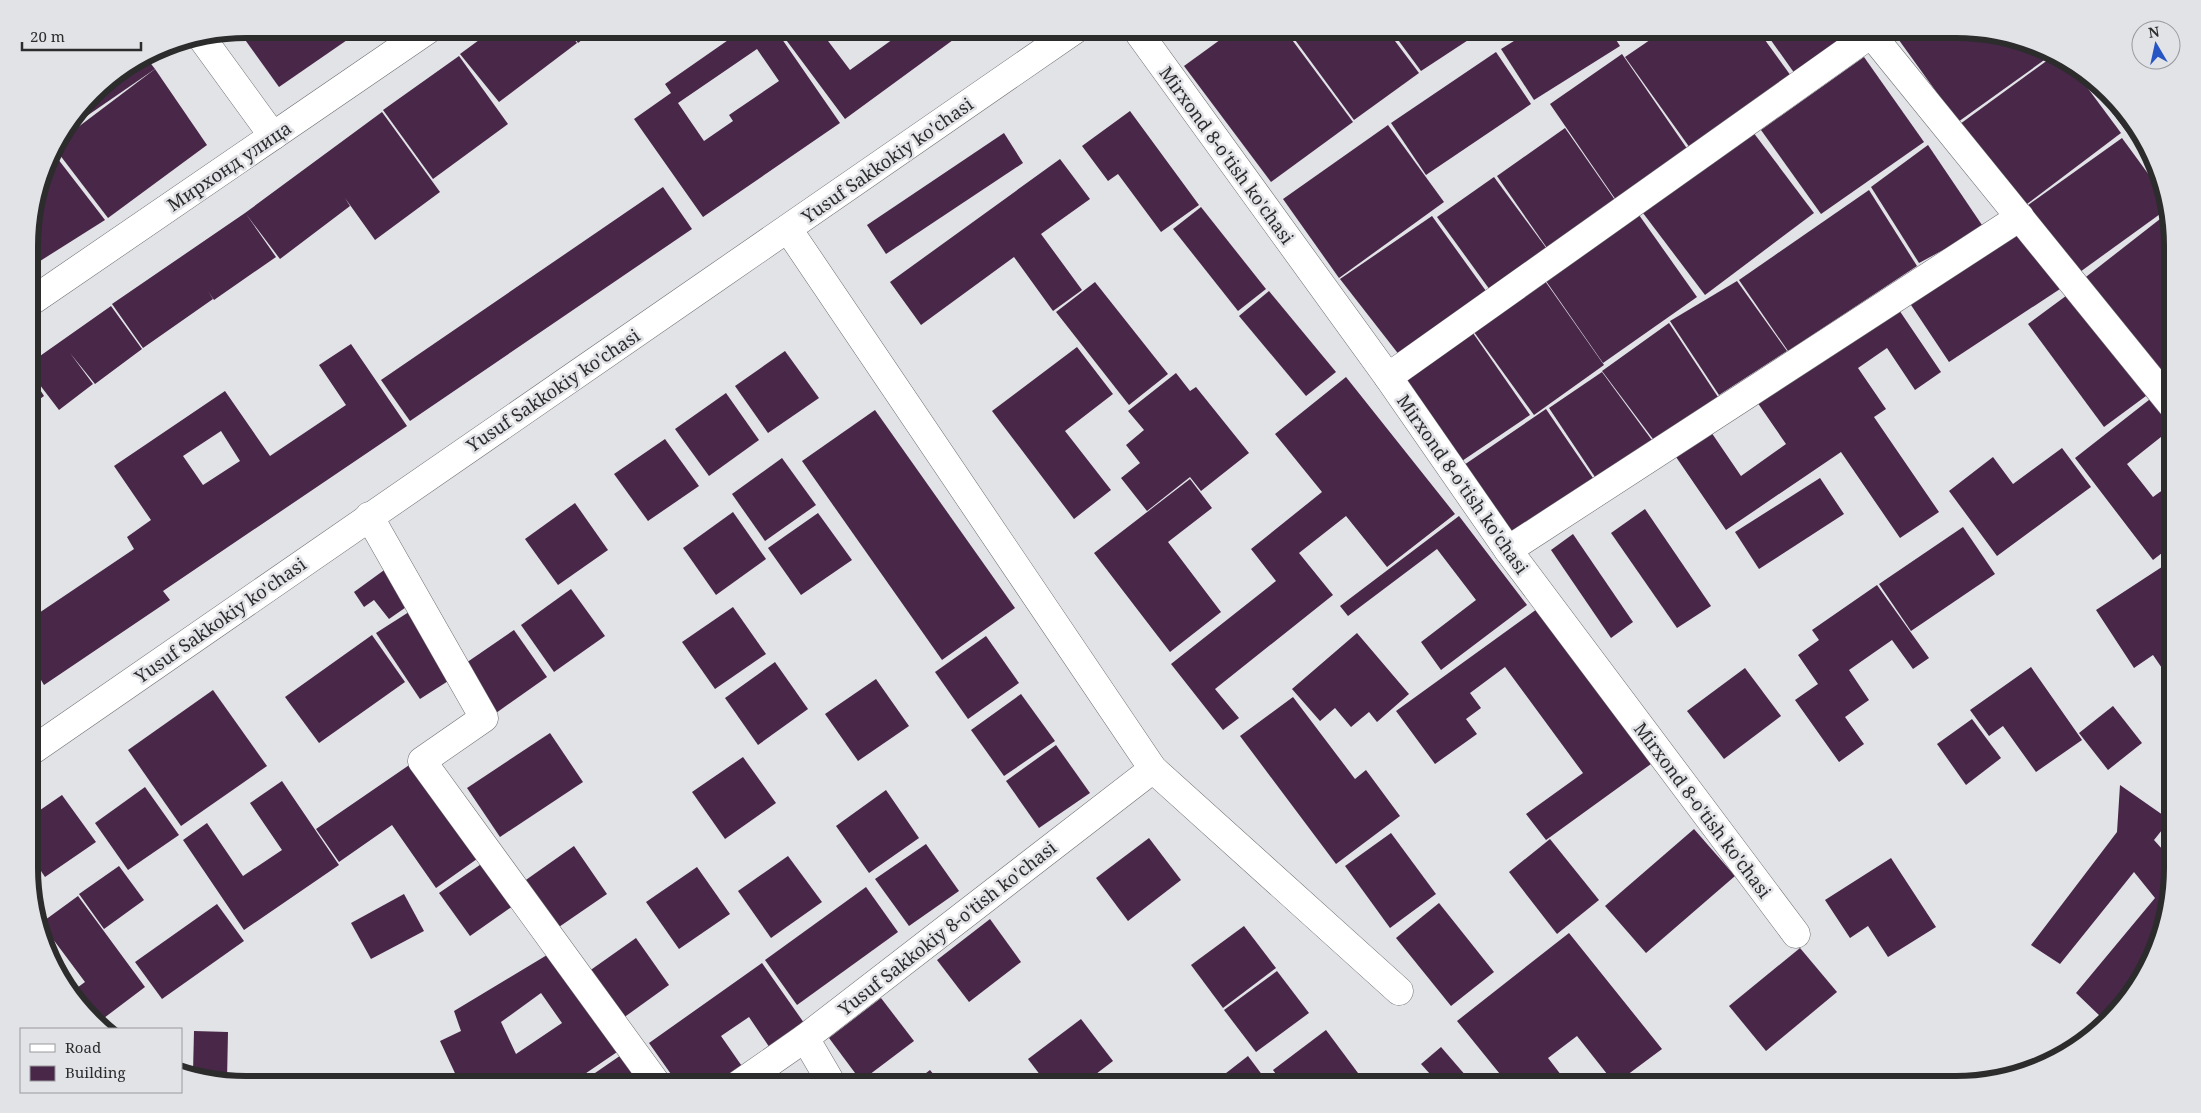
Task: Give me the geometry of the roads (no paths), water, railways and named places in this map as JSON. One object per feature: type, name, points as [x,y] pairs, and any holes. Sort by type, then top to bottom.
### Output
[{"type":"street","name":"Мирхонд улица","points":[[38,297],[416,38]]},
{"type":"street","name":"Yusuf Sakkokiy ko'chasi","points":[[38,746],[1063,38]]},
{"type":"street","name":"Mirxond 8-o'tish ko'chasi","points":[[1143,38],[1388,377],[1508,550],[1796,934]]},
{"type":"street","points":[[1388,377],[1865,38]]},
{"type":"street","points":[[1874,38],[2164,395]]},
{"type":"street","points":[[204,41],[273,136]]},
{"type":"street","points":[[1508,550],[2020,217]]},
{"type":"street","points":[[788,229],[1153,769],[1399,991]]},
{"type":"street","points":[[369,516],[484,718],[422,761],[651,1076]]},
{"type":"street","name":"Yusuf Sakkokiy 8-o'tish ko'chasi","points":[[750,1076],[805,1038],[1153,769]]},
{"type":"street","points":[[805,1038],[827,1076]]}]
